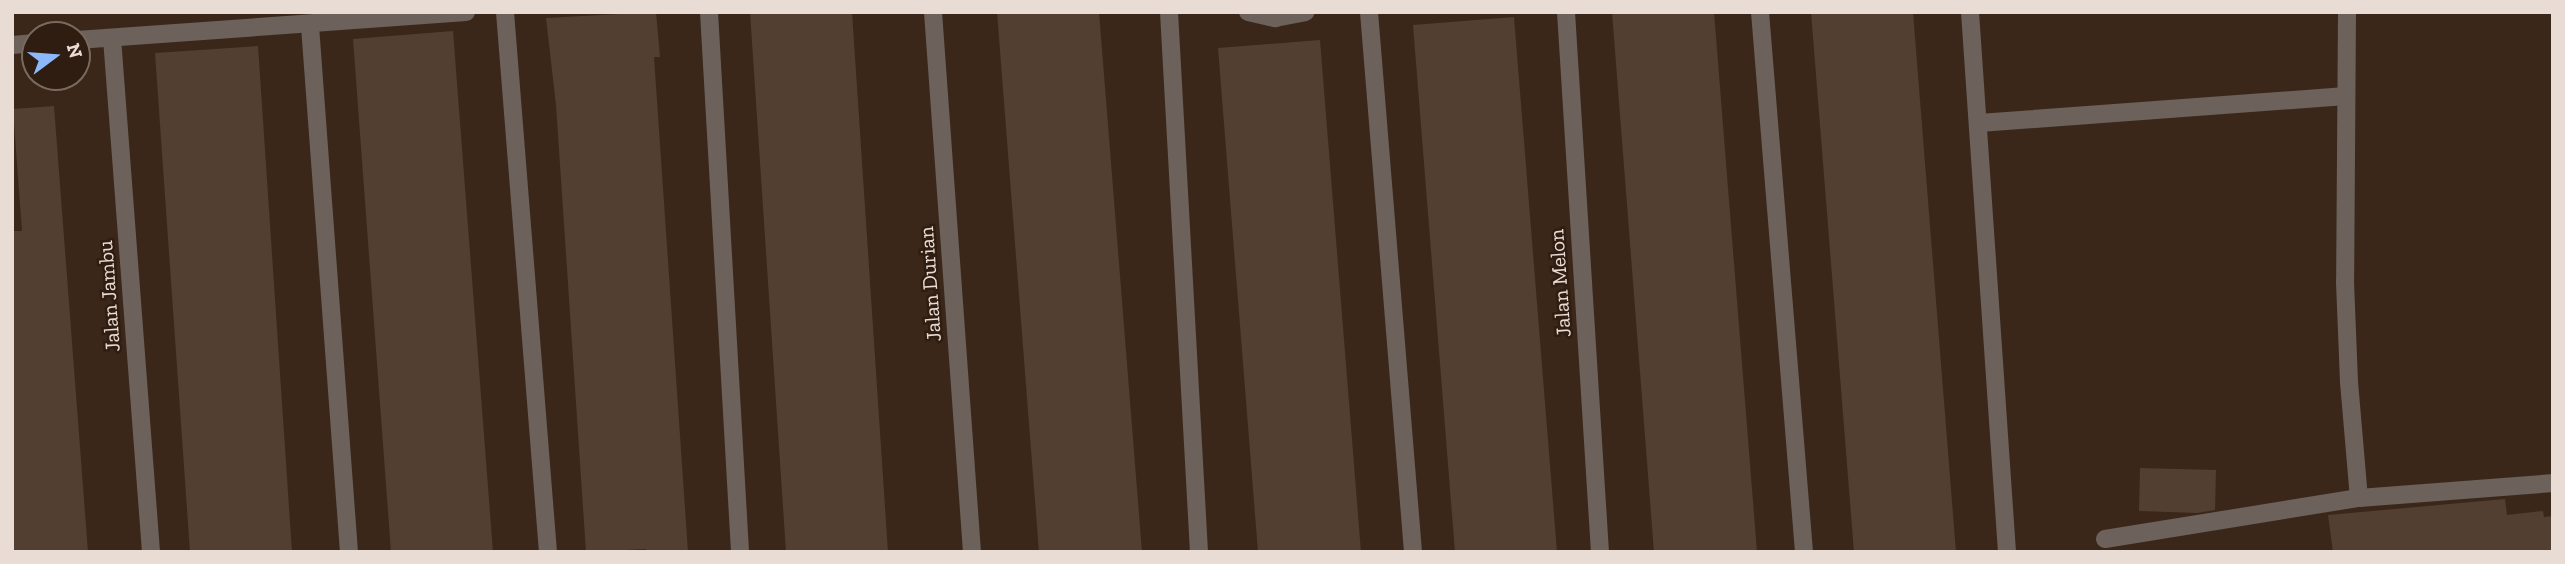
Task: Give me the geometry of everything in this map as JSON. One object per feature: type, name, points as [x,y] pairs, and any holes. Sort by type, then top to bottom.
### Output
[{"type":"street","points":[[91,39],[310,26],[466,12]]},
{"type":"street","points":[[505,12],[548,552]]},
{"type":"street","points":[[709,12],[740,552]]},
{"type":"street","name":"Jalan Durian","points":[[933,12],[972,552]]},
{"type":"street","points":[[1169,12],[1199,552]]},
{"type":"street","points":[[1248,12],[1275,18],[1305,12]]},
{"type":"street","points":[[1369,12],[1413,552]]},
{"type":"street","name":"Jalan Melon","points":[[1566,12],[1600,552]]},
{"type":"street","points":[[1760,12],[1804,552]]},
{"type":"street","points":[[1970,12],[2007,552]]},
{"type":"street","points":[[2347,12],[2346,294],[2349,382],[2359,498]]},
{"type":"street","points":[[310,26],[349,552]]},
{"type":"street","name":"Jalan Jambu","points":[[111,38],[151,552]]},
{"type":"street","points":[[1979,123],[2346,96]]},
{"type":"street","points":[[2105,539],[2359,498],[2553,483]]},
{"type":"building","points":[[656,12],[660,57],[654,57],[688,552],[646,552],[646,549],[586,552],[556,105],[546,18]]},
{"type":"building","points":[[750,12],[852,12],[888,552],[786,552]]},
{"type":"building","points":[[997,12],[1099,12],[1142,552],[1039,552]]},
{"type":"building","points":[[1612,12],[1714,12],[1757,552],[1654,552]]},
{"type":"building","points":[[1811,12],[1913,12],[1956,552],[1854,552]]},
{"type":"building","points":[[1514,17],[1557,552],[1455,552],[1413,25]]},
{"type":"building","points":[[453,31],[493,552],[391,552],[353,39]]},
{"type":"building","points":[[1320,40],[1361,552],[1258,552],[1218,48]]},
{"type":"building","points":[[258,46],[292,552],[190,552],[155,53]]},
{"type":"building","points":[[54,106],[88,552],[12,552],[12,231],[22,231],[13,109]]},
{"type":"building","points":[[2140,468],[2216,470],[2215,510],[2197,513],[2139,511]]},
{"type":"building","points":[[2505,499],[2507,515],[2543,511],[2544,517],[2553,516],[2553,552],[2333,552],[2328,515]]}]
